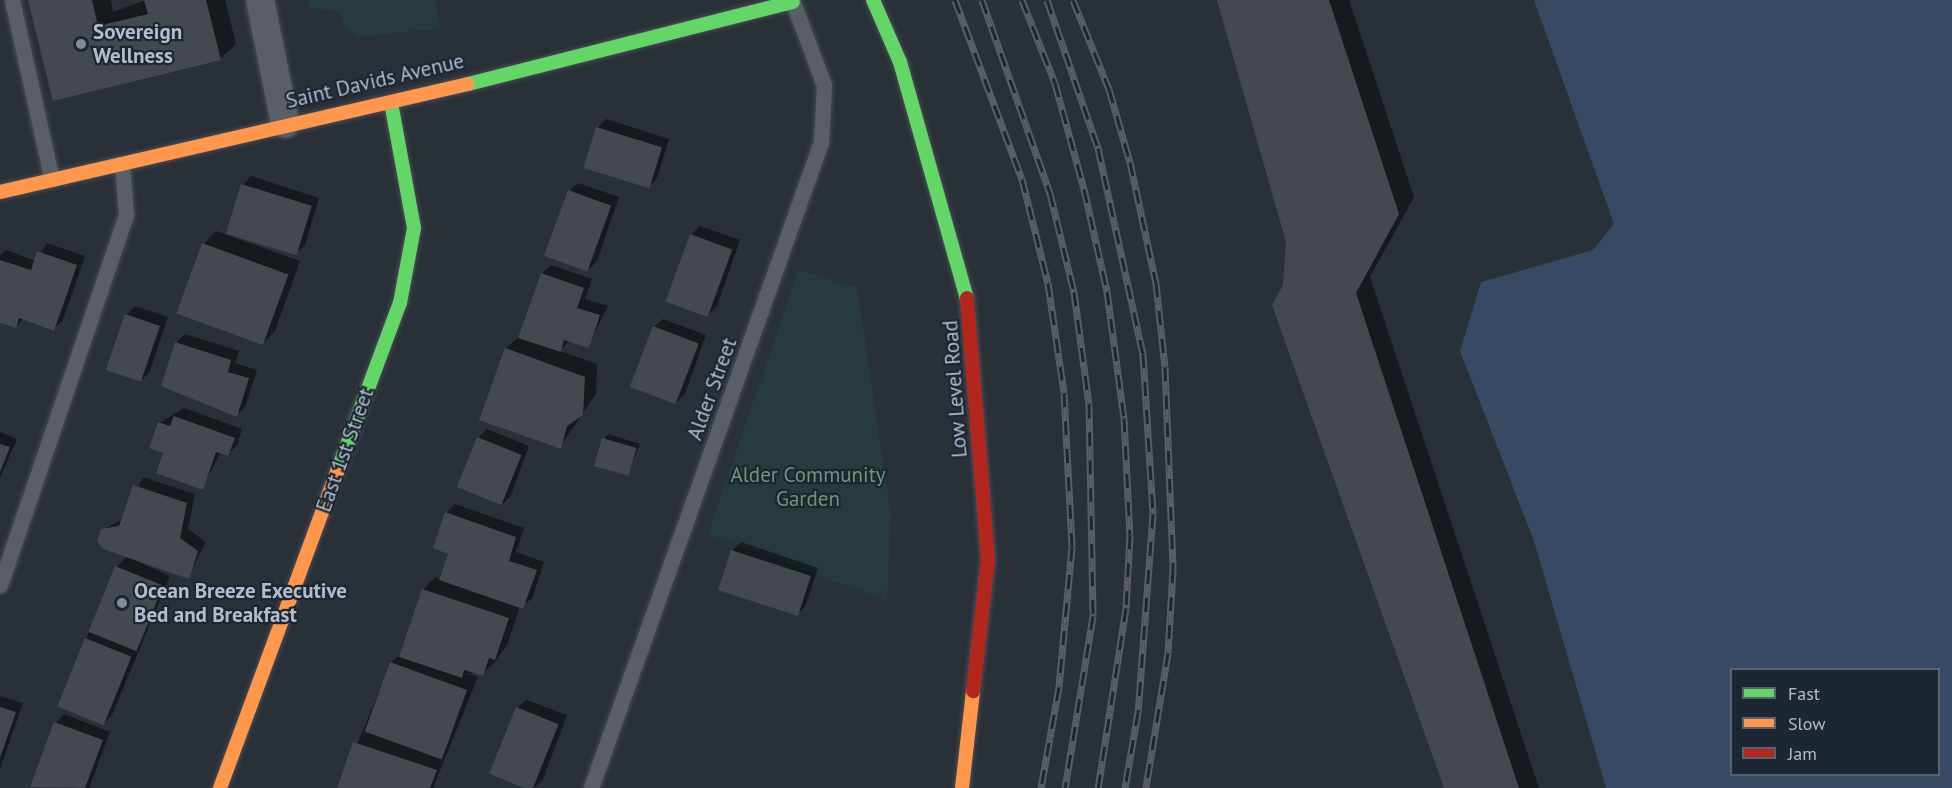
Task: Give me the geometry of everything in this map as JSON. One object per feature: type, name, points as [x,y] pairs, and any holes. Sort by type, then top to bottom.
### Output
[{"type":"street","points":[[260,0],[285,123]]},
{"type":"street","name":"Low Level Road","points":[[873,0],[900,62],[936,175],[970,309],[987,560],[962,788]]},
{"type":"street","name":"Saint Davids Avenue","points":[[0,192],[285,123],[391,103],[793,1]]},
{"type":"street","name":"East 1st Street","points":[[220,788],[400,303],[414,228],[391,103]]},
{"type":"lane","points":[[12,0],[52,180]]},
{"type":"lane","name":"Alder Street","points":[[591,788],[821,142],[824,85],[793,1]]},
{"type":"lane","points":[[0,585],[126,214],[122,164]]},
{"type":"green space","points":[[308,0],[435,0],[440,28],[360,37],[345,28],[341,12],[310,8]]},
{"type":"green space","name":"Alder Community Garden","points":[[798,270],[857,287],[891,515],[887,601],[708,534]]},
{"type":"water","points":[[1534,0],[1952,0],[1952,788],[1606,788],[1534,541],[1460,351],[1481,282],[1593,250],[1614,224]]},
{"type":"building","points":[[28,0],[92,0],[98,26],[148,14],[144,0],[206,0],[221,60],[53,101]]},
{"type":"building","points":[[1217,0],[1329,0],[1399,214],[1356,293],[1519,788],[1444,788],[1272,305],[1283,285],[1286,242]]},
{"type":"building","points":[[596,127],[662,147],[649,188],[583,168]]},
{"type":"building","points":[[241,184],[312,206],[297,255],[226,234]]},
{"type":"building","points":[[568,190],[611,206],[587,272],[544,256]]},
{"type":"building","points":[[690,234],[732,249],[708,317],[665,302]]},
{"type":"building","points":[[202,243],[288,274],[263,345],[176,313]]},
{"type":"building","points":[[37,251],[77,265],[54,331],[19,318],[16,328],[0,323],[0,260],[31,270]]},
{"type":"building","points":[[541,273],[584,288],[577,308],[600,315],[589,348],[564,340],[561,352],[518,338]]},
{"type":"building","points":[[125,314],[160,326],[141,382],[106,370]]},
{"type":"building","points":[[653,326],[699,344],[675,404],[630,387]]},
{"type":"building","points":[[175,342],[231,360],[228,372],[249,378],[237,417],[161,386]]},
{"type":"building","points":[[505,348],[585,377],[583,415],[567,426],[561,449],[479,420]]},
{"type":"building","points":[[174,416],[235,438],[228,456],[216,452],[203,490],[156,473],[163,453],[149,448],[158,422],[170,426]]},
{"type":"building","points":[[477,437],[522,455],[501,505],[457,487]]},
{"type":"building","points":[[602,438],[637,448],[629,476],[594,466]]},
{"type":"building","points":[[0,444],[10,447],[0,472]]},
{"type":"building","points":[[133,485],[187,503],[180,538],[198,551],[189,579],[103,549],[97,541],[101,529],[119,526]]},
{"type":"building","points":[[445,512],[516,537],[509,561],[537,570],[523,609],[439,580],[448,554],[433,548]]},
{"type":"building","points":[[731,550],[811,576],[798,616],[718,590]]},
{"type":"building","points":[[115,566],[163,585],[137,651],[88,632]]},
{"type":"building","points":[[422,589],[509,618],[495,660],[489,658],[483,676],[464,670],[462,678],[399,657]]},
{"type":"building","points":[[85,638],[131,657],[104,725],[57,707]]},
{"type":"building","points":[[390,662],[467,690],[442,760],[365,732]]},
{"type":"building","points":[[0,707],[16,712],[0,758]]},
{"type":"building","points":[[516,707],[559,724],[533,788],[524,788],[489,774]]},
{"type":"building","points":[[54,722],[103,740],[85,788],[30,787]]},
{"type":"building","points":[[353,742],[437,770],[430,788],[337,788]]},
{"type":"railway","points":[[955,0],[1022,179],[1048,283],[1064,393],[1072,547],[1059,687],[1041,788]]},
{"type":"railway","points":[[982,0],[1050,193],[1074,292],[1089,404],[1093,616],[1065,788]]},
{"type":"railway","points":[[1022,0],[1055,83],[1084,189],[1107,291],[1124,418],[1130,535],[1126,608],[1098,788]]},
{"type":"railway","points":[[1047,0],[1098,148],[1143,354],[1153,514],[1138,712],[1125,788]]},
{"type":"railway","points":[[1073,0],[1109,89],[1130,162],[1156,283],[1165,367],[1173,569],[1168,653],[1146,788]]},
{"type":"traffic: fast","points":[[873,0],[900,62],[967,298]]},
{"type":"traffic: fast","points":[[468,84],[793,2]]},
{"type":"traffic: fast","points":[[337,472],[400,303],[414,228],[391,103]]},
{"type":"traffic: slow","points":[[0,192],[468,84]]},
{"type":"traffic: slow","points":[[220,788],[337,472]]},
{"type":"traffic: slow","points":[[962,788],[973,691]]},
{"type":"traffic: jam","points":[[967,298],[988,560],[973,691]]},
{"type":"place","name":"Sovereign Wellness","points":[[81,44]]},
{"type":"place","name":"Ocean Breeze Executive Bed and Breakfast","points":[[122,603]]}]
